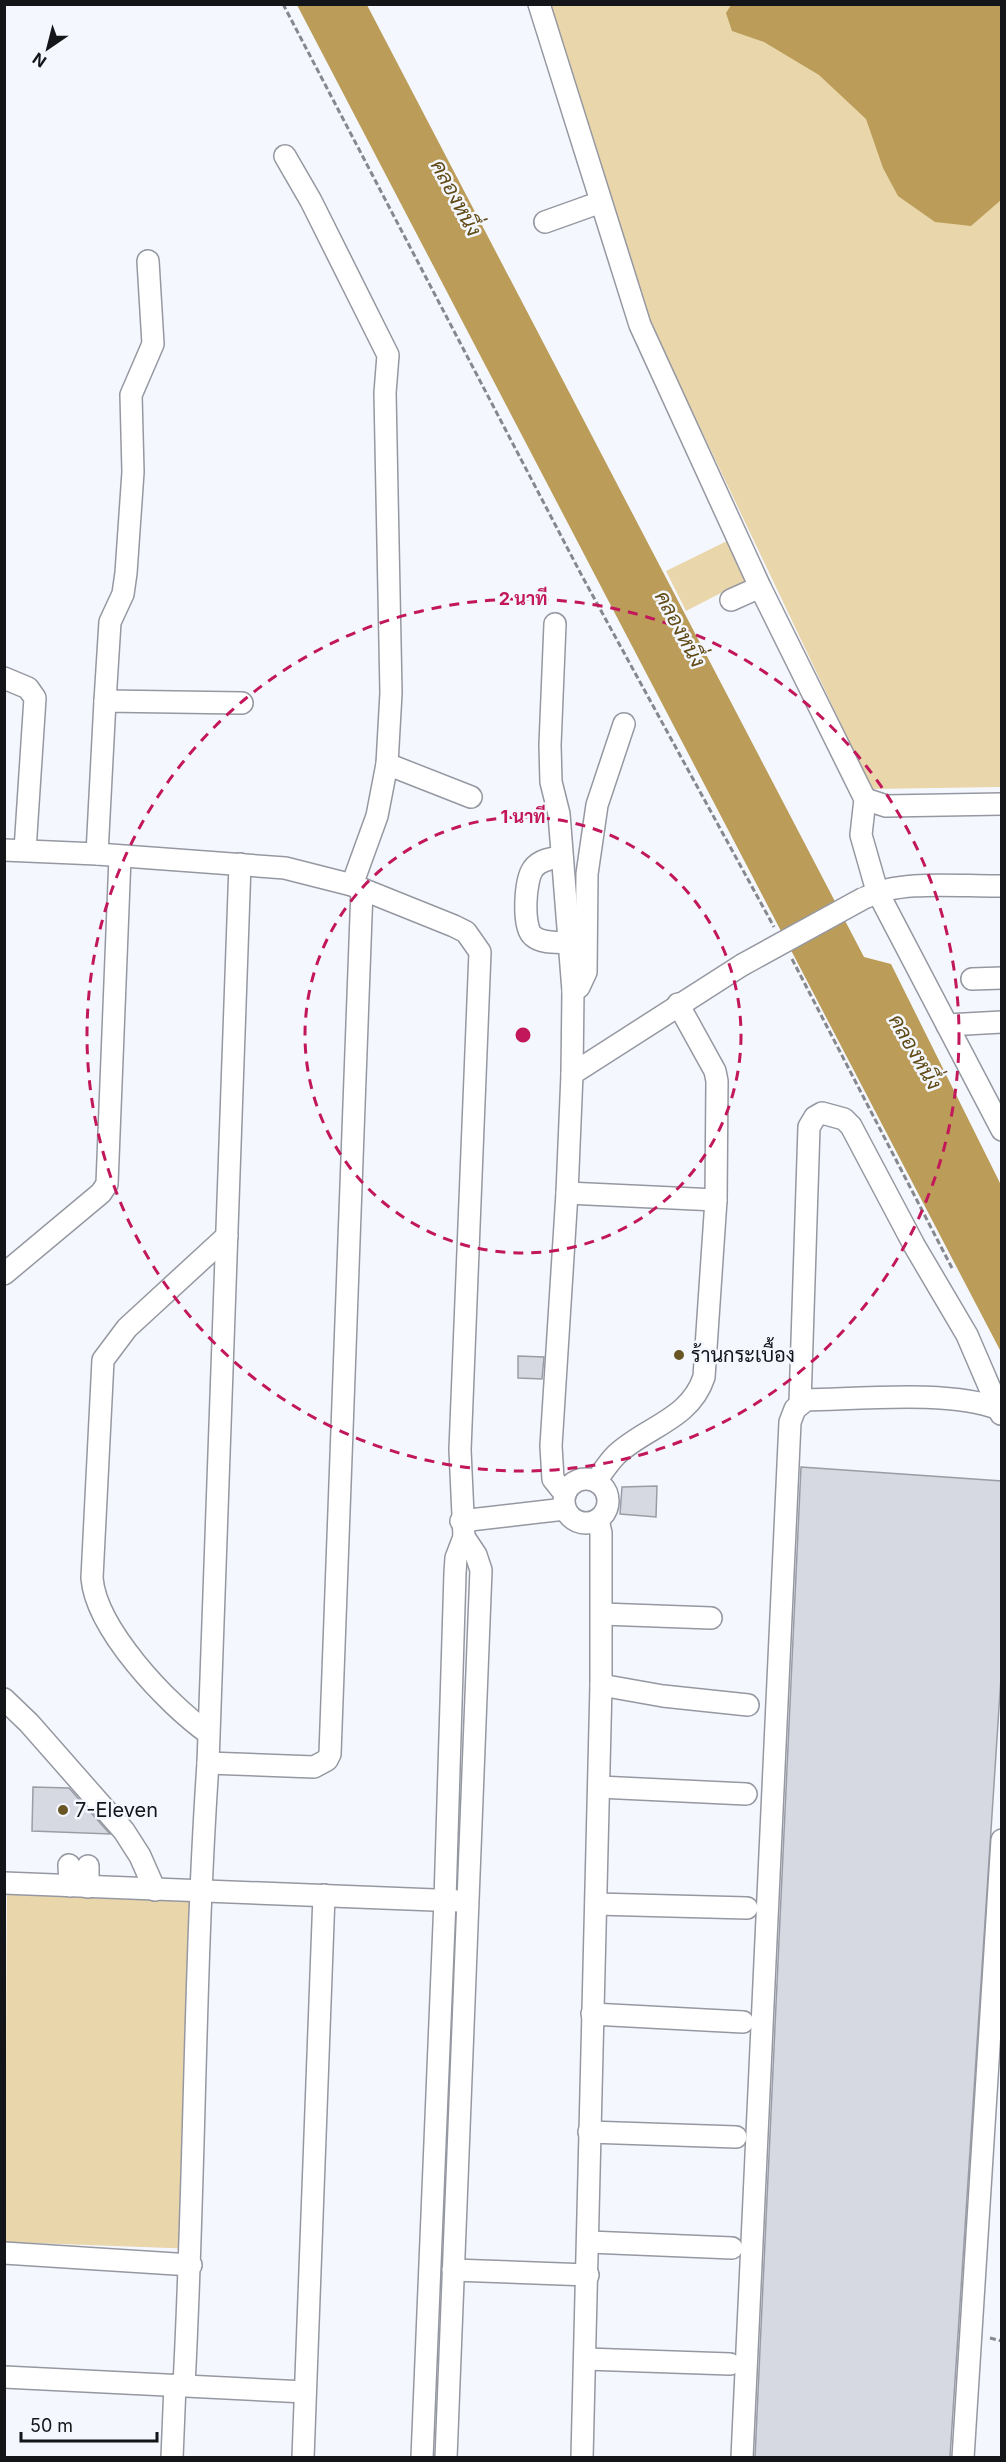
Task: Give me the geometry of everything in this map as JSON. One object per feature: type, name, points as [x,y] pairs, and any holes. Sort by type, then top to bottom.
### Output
[{"type":"street","points":[[539,4],[647,344],[760,587],[865,799],[861,835],[871,895],[946,1025],[1002,1130]]},
{"type":"street","points":[[208,1763],[314,1767],[327,1760],[330,1754],[357,887],[377,816],[387,764],[391,693],[385,393],[388,355],[311,201],[285,156]]},
{"type":"street","points":[[545,222],[601,202]]},
{"type":"street","points":[[97,854],[110,622],[123,594],[126,573],[133,472],[131,395],[153,344],[148,261]]},
{"type":"street","points":[[731,600],[760,587]]},
{"type":"street","points":[[555,624],[550,745],[551,782],[559,814],[573,991],[567,1193],[551,1455],[553,1479],[573,1520],[586,1524],[598,1520],[607,1510],[608,1497],[596,1481],[589,1479],[574,1482],[565,1502]]},
{"type":"street","points":[[4,678],[28,688],[35,698],[15,850],[240,864],[309,872],[357,887],[466,932],[480,952],[460,1450],[463,1529],[456,1558],[455,1574],[445,1900],[422,2457]]},
{"type":"street","points":[[105,701],[242,703]]},
{"type":"street","points":[[573,991],[579,987],[586,972],[587,874],[597,805],[624,724]]},
{"type":"street","points":[[387,764],[471,796]]},
{"type":"street","points":[[865,799],[886,806],[1002,804]]},
{"type":"street","points":[[4,1274],[100,1193],[107,1184],[120,857]]},
{"type":"street","points":[[562,857],[540,863],[533,869],[527,882],[526,908],[530,932],[533,936],[541,941],[569,943]]},
{"type":"street","points":[[172,2457],[191,2265],[200,1892],[208,1763],[240,864]]},
{"type":"street","points":[[572,1074],[742,965],[871,895],[906,887],[1002,886]]},
{"type":"street","points":[[972,979],[1002,978]]},
{"type":"street","points":[[596,1481],[615,1456],[677,1415],[700,1390],[705,1368],[716,1200],[717,1081],[715,1071],[678,1004]]},
{"type":"street","points":[[946,1025],[1002,1022]]},
{"type":"street","points":[[742,2457],[790,1422],[800,1403],[809,1127],[815,1117],[822,1113],[834,1114],[851,1126],[914,1245],[967,1335],[1000,1412]]},
{"type":"street","points":[[567,1193],[716,1200]]},
{"type":"street","points":[[208,1733],[188,1719],[170,1701],[105,1623],[96,1605],[92,1578],[103,1360],[127,1328],[227,1236]]},
{"type":"street","points":[[800,1403],[806,1400],[938,1399],[982,1402],[1000,1412]]},
{"type":"street","points":[[463,1529],[565,1502]]},
{"type":"street","points":[[582,2457],[601,1685],[602,1533],[598,1520]]},
{"type":"street","points":[[446,2457],[481,1570],[476,1554],[463,1529]]},
{"type":"street","points":[[602,1614],[711,1618]]},
{"type":"street","points":[[601,1685],[663,1696],[748,1706]]},
{"type":"street","points":[[4,1699],[29,1723],[124,1831],[140,1856],[155,1890]]},
{"type":"street","points":[[599,1787],[746,1794]]},
{"type":"street","points":[[963,2457],[1002,1840]]},
{"type":"street","points":[[4,1883],[79,1876],[155,1890],[468,1901]]},
{"type":"street","points":[[303,2457],[324,1895]]},
{"type":"street","points":[[596,1904],[747,1908]]},
{"type":"street","points":[[592,2014],[743,2022]]},
{"type":"street","points":[[590,2133],[736,2137]]},
{"type":"street","points":[[589,2242],[732,2248]]},
{"type":"street","points":[[4,2253],[191,2265]]},
{"type":"street","points":[[453,2270],[588,2275]]},
{"type":"street","points":[[586,2359],[730,2364]]},
{"type":"street","points":[[4,2377],[305,2392]]},
{"type":"path","points":[[283,4],[582,576],[778,933]]},
{"type":"path","points":[[789,954],[958,1279]]},
{"type":"shaded area","points":[[545,5],[1001,5],[1001,787],[872,789],[635,291]]},
{"type":"shaded area","points":[[731,539],[750,578],[686,611],[666,571]]},
{"type":"shaded area","points":[[7,1890],[202,1895],[197,2249],[5,2242]]},
{"type":"water","name":"คลองหนึ่ง","points":[[297,5],[367,5],[864,957],[891,964],[1001,1185],[1001,1352]]},
{"type":"water","points":[[731,5],[1001,5],[1001,200],[971,226],[935,222],[898,196],[883,168],[866,119],[819,75],[764,42],[732,31],[726,13]]},
{"type":"building","points":[[518,1356],[544,1357],[542,1379],[518,1378]]},
{"type":"building","points":[[801,1467],[1002,1481],[1002,1662],[950,2457],[755,2457]]},
{"type":"building","points":[[657,1486],[656,1517],[620,1514],[622,1487]]},
{"type":"building","name":"7-Eleven","points":[[33,1787],[69,1788],[110,1834],[32,1831]]},
{"type":"place","name":"ร้านกระเบื้อง","points":[[679,1355]]},
{"type":"place","name":"7-Eleven","points":[[63,1810]]}]
